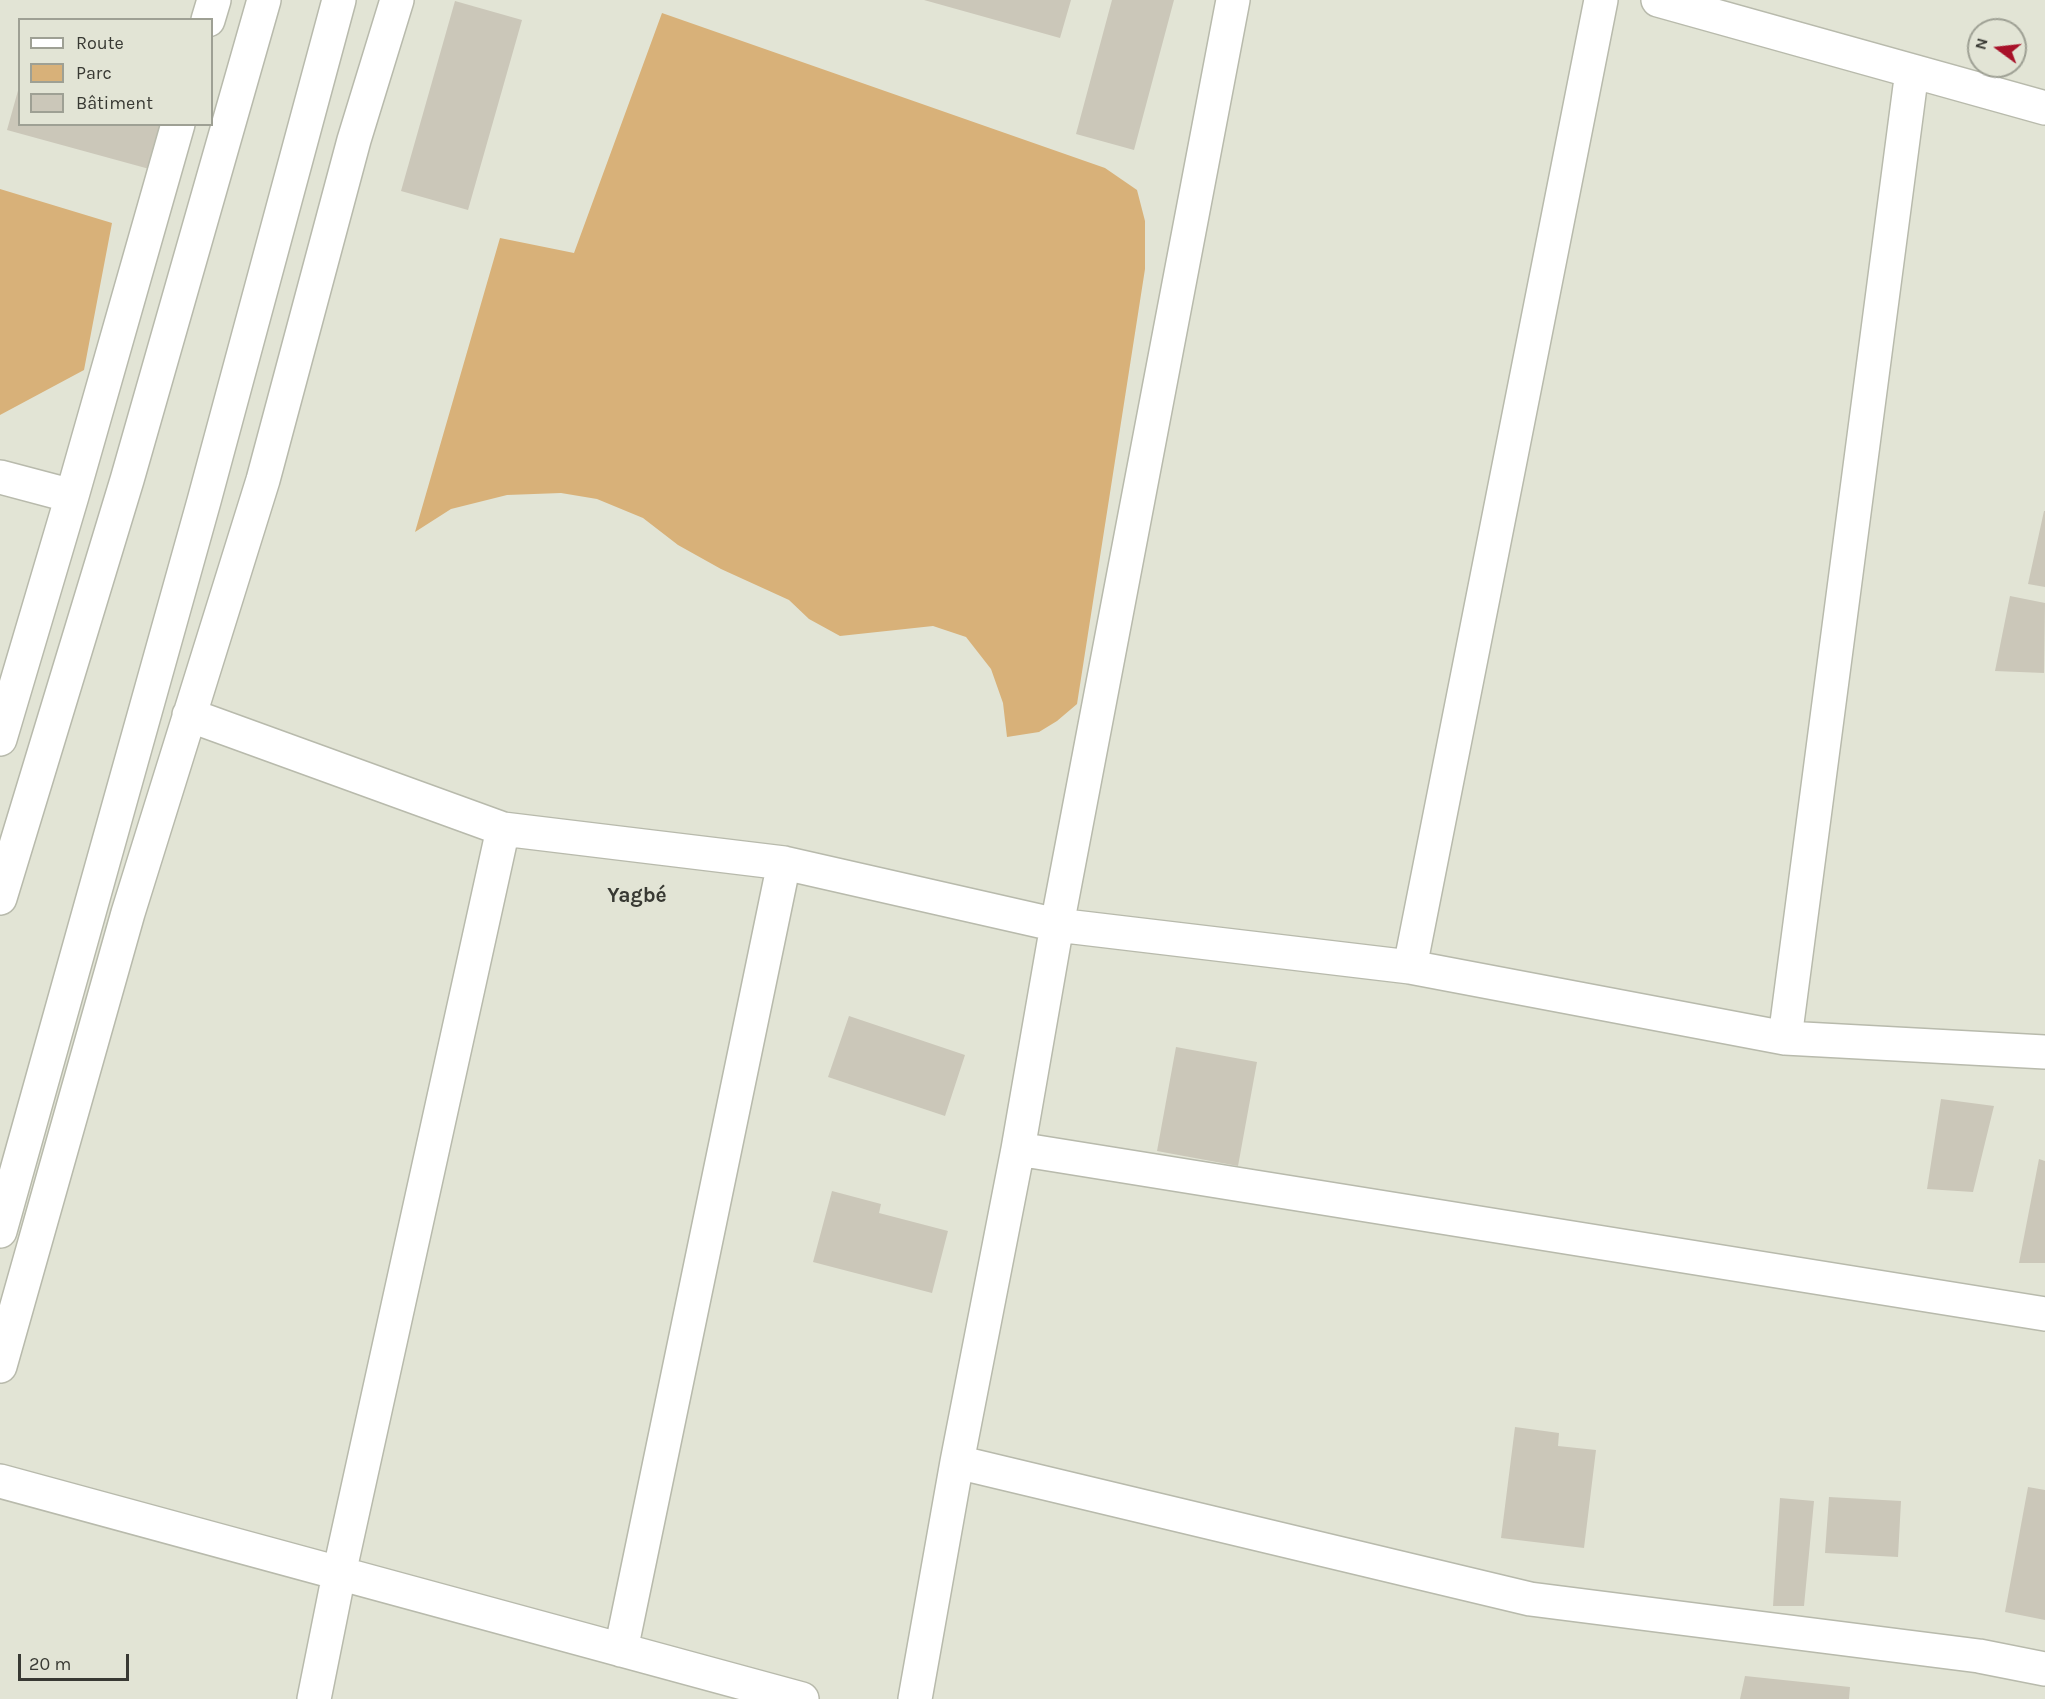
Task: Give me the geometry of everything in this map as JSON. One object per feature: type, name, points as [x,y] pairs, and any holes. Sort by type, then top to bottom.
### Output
[{"type":"street","points":[[209,18],[214,0]]},
{"type":"street","points":[[0,898],[124,491],[264,0]]},
{"type":"street","points":[[0,1231],[204,501],[339,0]]},
{"type":"street","points":[[0,1366],[128,913],[263,480],[354,140],[397,0]]},
{"type":"street","points":[[915,1699],[957,1462],[1018,1149],[1057,925],[1233,0]]},
{"type":"street","points":[[1410,967],[1601,0]]},
{"type":"street","points":[[1658,0],[2045,108]]},
{"type":"street","points":[[1785,1038],[1912,71]]},
{"type":"street","points":[[0,739],[177,126]]},
{"type":"street","points":[[0,477],[72,496]]},
{"type":"street","points":[[189,716],[503,829],[784,863],[1057,925],[1410,967],[1785,1038],[2045,1053]]},
{"type":"street","points":[[314,1699],[339,1574],[503,829]]},
{"type":"street","points":[[621,1650],[784,863]]},
{"type":"street","points":[[1018,1149],[2045,1314]]},
{"type":"street","points":[[957,1462],[1530,1599],[1979,1656],[2045,1669]]},
{"type":"street","points":[[0,1481],[802,1699]]},
{"type":"green space","points":[[662,13],[1105,168],[1137,190],[1145,221],[1145,269],[1077,704],[1057,721],[1039,732],[1007,737],[1003,703],[991,669],[966,637],[933,626],[840,636],[809,619],[789,600],[721,569],[678,545],[643,518],[597,499],[561,493],[507,495],[451,509],[415,532],[500,238],[574,253]]},
{"type":"green space","points":[[0,189],[112,223],[84,370],[0,415]]},
{"type":"building","points":[[924,0],[1071,0],[1060,38]]},
{"type":"building","points":[[1112,0],[1174,0],[1134,150],[1076,134]]},
{"type":"building","points":[[455,1],[522,20],[468,210],[401,191]]},
{"type":"building","points":[[18,91],[18,126],[164,126],[153,170],[7,130]]},
{"type":"building","points":[[2045,511],[2045,587],[2028,584]]},
{"type":"building","points":[[2010,596],[2045,603],[2044,673],[1995,671]]},
{"type":"building","points":[[849,1016],[965,1055],[945,1116],[828,1077]]},
{"type":"building","points":[[1176,1047],[1257,1062],[1238,1166],[1157,1151]]},
{"type":"building","points":[[1941,1099],[1994,1106],[1973,1192],[1927,1189]]},
{"type":"building","points":[[2039,1159],[2045,1161],[2045,1263],[2019,1263]]},
{"type":"building","points":[[832,1191],[881,1204],[879,1213],[948,1231],[932,1293],[813,1262]]},
{"type":"building","points":[[1515,1427],[1559,1433],[1558,1446],[1596,1450],[1584,1548],[1501,1538]]},
{"type":"building","points":[[2028,1487],[2045,1490],[2045,1620],[2005,1612]]},
{"type":"building","points":[[1829,1497],[1901,1501],[1898,1557],[1825,1553]]},
{"type":"building","points":[[1780,1498],[1814,1501],[1804,1606],[1773,1606]]},
{"type":"building","points":[[1745,1676],[1850,1687],[1849,1699],[1740,1699]]},
{"type":"district","name":"Yagbé","points":[[637,896]]}]
